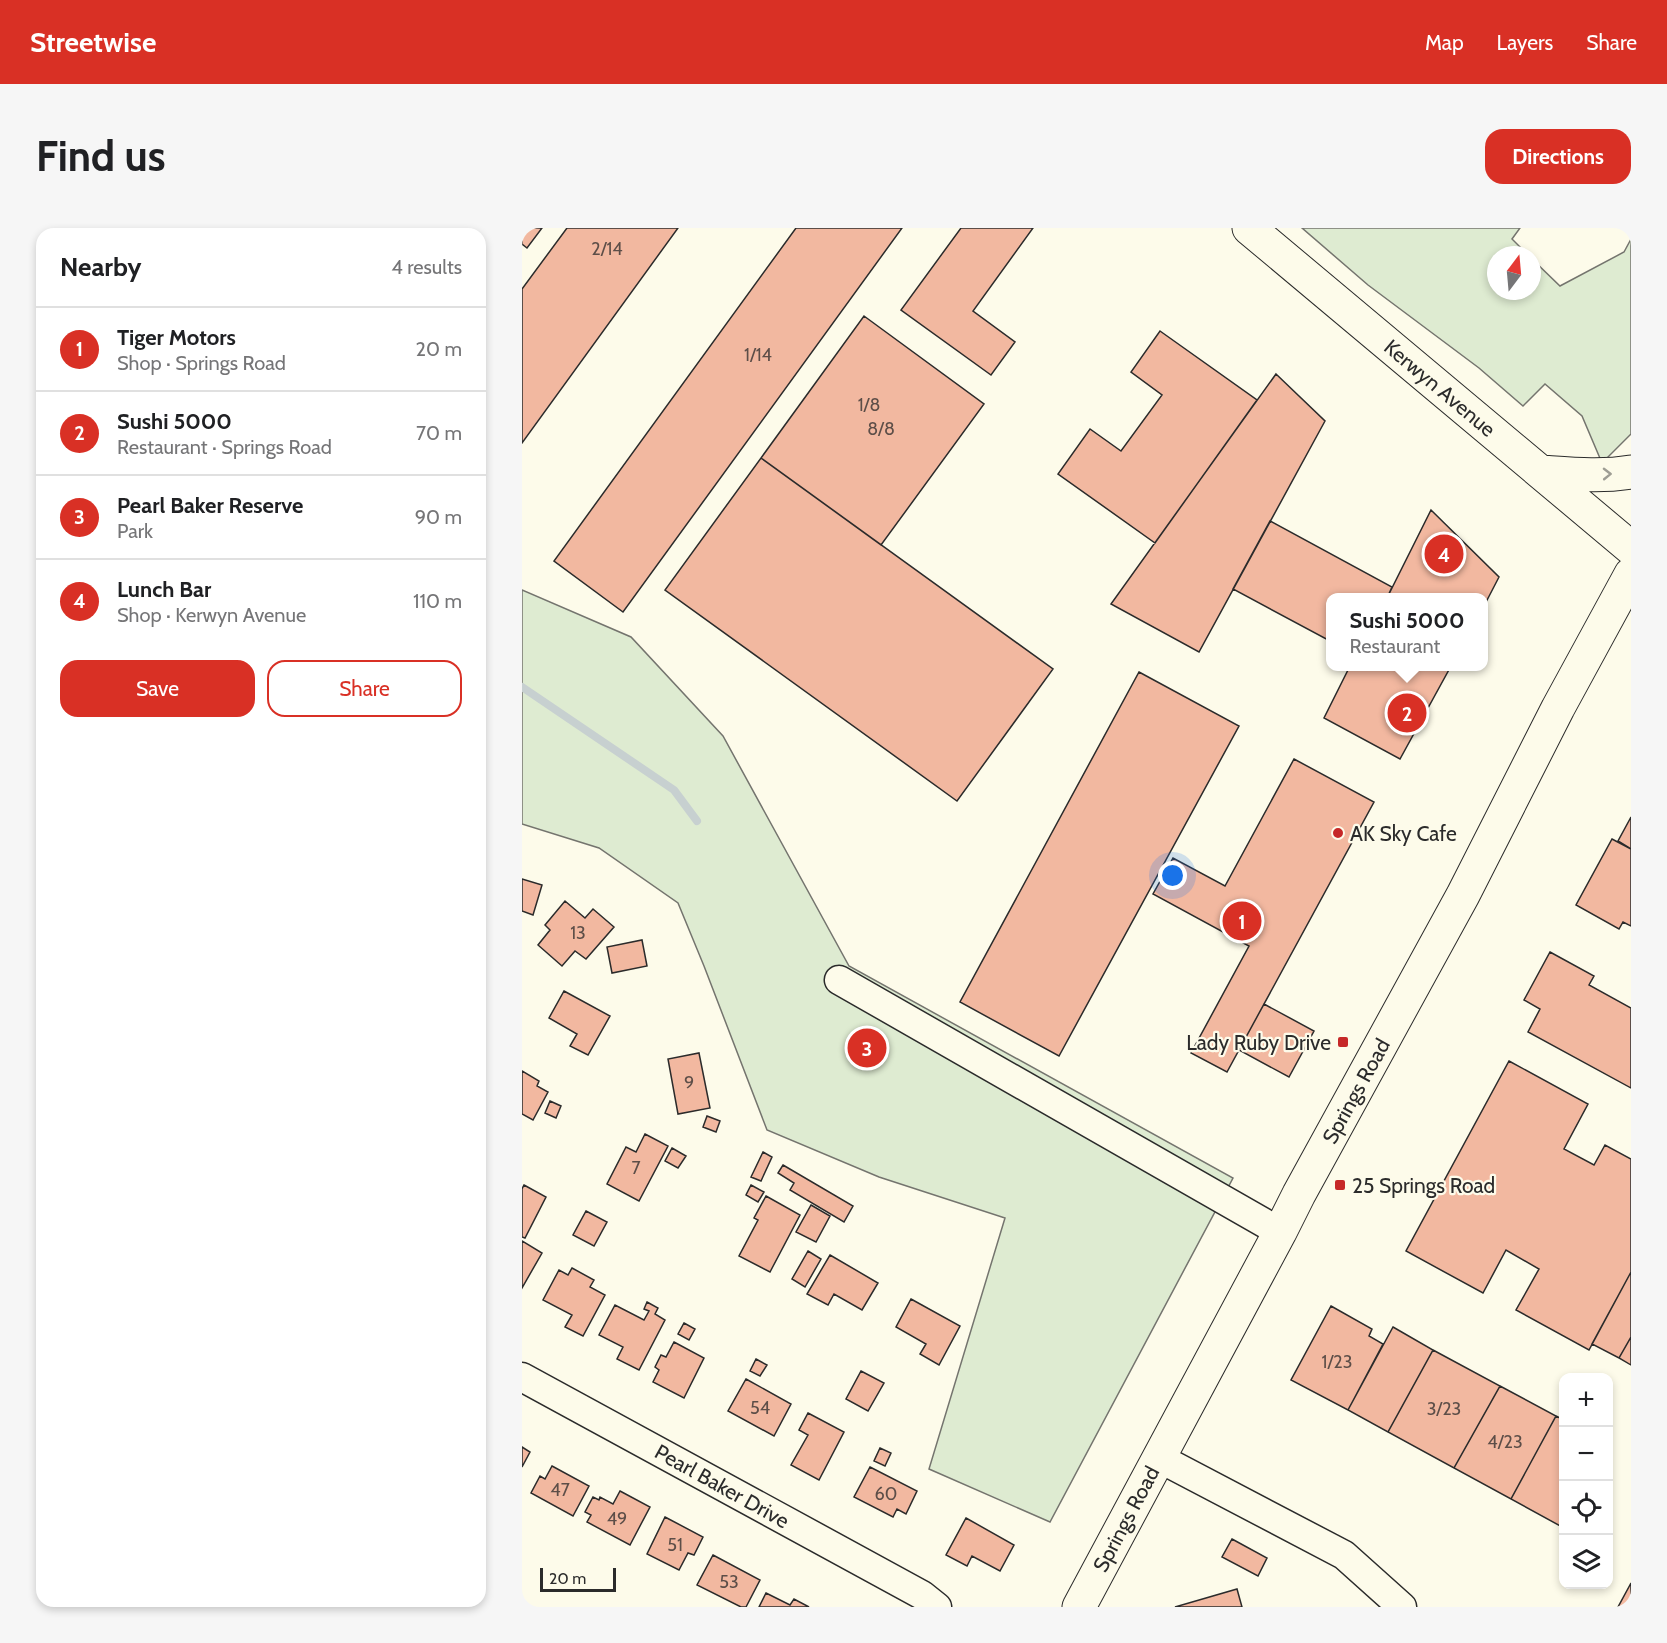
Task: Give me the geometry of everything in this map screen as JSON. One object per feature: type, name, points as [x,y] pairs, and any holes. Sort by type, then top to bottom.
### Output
[{"type":"main road","name":"Kerwyn Avenue","points":[[1249,228],[1631,548]]},
{"type":"main road","points":[[1541,472],[1581,474],[1631,472]]},
{"type":"main road","name":"Springs Road","points":[[1079,1607],[1299,1194],[1463,895],[1558,708],[1631,574]]},
{"type":"street","points":[[838,980],[1280,1232]]},
{"type":"street","name":"Pearl Baker Drive","points":[[522,1377],[929,1601],[961,1607]]},
{"type":"street","points":[[1159,1458],[1344,1555],[1402,1607]]},
{"type":"green space","points":[[1302,228],[1520,228],[1512,239],[1519,246],[1487,246],[1487,300],[1541,300],[1541,268],[1560,286],[1624,252],[1631,239],[1631,434],[1602,463],[1582,416],[1545,384],[1523,406],[1479,368],[1368,285]]},
{"type":"green space","points":[[522,590],[631,637],[723,736],[849,966],[1233,1178],[1050,1522],[929,1469],[1005,1218],[879,1177],[767,1130],[678,903],[599,848],[522,824]]},
{"type":"building","points":[[522,228],[542,228],[527,248],[522,244]]},
{"type":"building","points":[[567,228],[678,228],[522,443],[522,289]]},
{"type":"building","points":[[796,228],[902,228],[623,612],[554,561]]},
{"type":"building","points":[[961,228],[1033,228],[973,311],[1015,342],[991,375],[901,310]]},
{"type":"building","points":[[864,316],[984,404],[881,545],[761,458]]},
{"type":"building","points":[[1160,331],[1257,400],[1155,543],[1058,474],[1090,429],[1121,451],[1162,395],[1131,372]]},
{"type":"building","points":[[1276,374],[1325,421],[1199,652],[1111,604]]},
{"type":"building","points":[[761,458],[1053,669],[957,801],[665,590]]},
{"type":"building","points":[[1431,510],[1499,577],[1488,598],[1488,593],[1390,593]]},
{"type":"building","points":[[1270,521],[1392,587],[1389,593],[1326,593],[1326,639],[1233,589]]},
{"type":"building","points":[[1348,671],[1448,671],[1400,759],[1324,718]]},
{"type":"building","points":[[1139,672],[1239,726],[1059,1056],[960,1002]]},
{"type":"building","points":[[1294,759],[1374,802],[1227,1072],[1191,1053],[1249,946],[1153,894],[1173,858],[1225,886]]},
{"type":"building","points":[[1631,817],[1631,849],[1618,841]]},
{"type":"building","points":[[1612,839],[1631,849],[1631,926],[1623,922],[1619,929],[1576,905]]},
{"type":"building","points":[[522,879],[542,885],[533,915],[522,911]]},
{"type":"building","points":[[565,901],[585,918],[593,909],[614,927],[586,959],[575,951],[562,966],[538,945],[550,930],[545,925]]},
{"type":"building","points":[[642,940],[647,966],[612,973],[607,947]]},
{"type":"building","points":[[1550,952],[1594,976],[1589,985],[1631,1008],[1631,1088],[1528,1032],[1540,1009],[1524,1000]]},
{"type":"building","points":[[564,991],[610,1016],[588,1055],[570,1046],[577,1034],[549,1018]]},
{"type":"building","points":[[1264,1004],[1314,1031],[1289,1077],[1239,1050]]},
{"type":"building","points":[[699,1053],[710,1108],[678,1114],[668,1059]]},
{"type":"building","points":[[1509,1061],[1588,1104],[1564,1149],[1594,1165],[1605,1145],[1631,1159],[1631,1272],[1589,1350],[1516,1310],[1539,1269],[1506,1250],[1483,1293],[1406,1251]]},
{"type":"building","points":[[522,1071],[539,1081],[537,1086],[548,1092],[533,1120],[522,1114]]},
{"type":"building","points":[[550,1101],[561,1106],[556,1118],[545,1113]]},
{"type":"building","points":[[707,1116],[720,1121],[716,1132],[703,1127]]},
{"type":"building","points":[[645,1134],[668,1146],[639,1201],[607,1184],[626,1147],[636,1152]]},
{"type":"building","points":[[672,1148],[686,1156],[678,1168],[665,1161]]},
{"type":"building","points":[[763,1152],[772,1157],[761,1181],[751,1177]]},
{"type":"building","points":[[783,1165],[853,1206],[844,1222],[790,1190],[794,1183],[778,1173]]},
{"type":"building","points":[[524,1185],[546,1197],[525,1238],[522,1237],[522,1189]]},
{"type":"building","points":[[751,1185],[764,1192],[758,1202],[746,1195]]},
{"type":"building","points":[[766,1196],[800,1215],[770,1272],[739,1256],[758,1220],[754,1218]]},
{"type":"building","points":[[811,1205],[830,1216],[816,1242],[796,1232]]},
{"type":"building","points":[[586,1211],[607,1222],[594,1246],[573,1235]]},
{"type":"building","points":[[522,1241],[542,1253],[522,1288]]},
{"type":"building","points":[[808,1251],[821,1259],[805,1287],[792,1279]]},
{"type":"building","points":[[830,1255],[878,1283],[862,1310],[834,1294],[828,1305],[807,1294]]},
{"type":"building","points":[[572,1268],[594,1280],[590,1287],[605,1295],[583,1336],[565,1327],[572,1315],[543,1300],[559,1270],[568,1275]]},
{"type":"building","points":[[1631,1272],[1631,1337],[1619,1358],[1592,1344]]},
{"type":"building","points":[[911,1299],[960,1326],[939,1365],[920,1354],[926,1344],[896,1327]]},
{"type":"building","points":[[647,1302],[658,1308],[655,1314],[665,1320],[639,1370],[617,1359],[623,1347],[599,1335],[615,1305],[644,1320],[649,1311],[644,1309]]},
{"type":"building","points":[[1331,1306],[1372,1329],[1369,1336],[1383,1344],[1348,1410],[1291,1380]]},
{"type":"building","points":[[684,1323],[695,1329],[689,1340],[678,1334]]},
{"type":"building","points":[[1393,1327],[1433,1350],[1388,1432],[1348,1410]]},
{"type":"building","points":[[1631,1337],[1631,1365],[1619,1358]]},
{"type":"building","points":[[674,1342],[704,1358],[684,1398],[653,1382],[659,1370],[655,1367],[661,1355],[666,1357]]},
{"type":"building","points":[[1433,1350],[1500,1386],[1454,1468],[1388,1432]]},
{"type":"building","points":[[756,1359],[767,1365],[760,1376],[750,1371]]},
{"type":"building","points":[[861,1371],[884,1383],[868,1411],[846,1399]]},
{"type":"building","points":[[746,1379],[791,1404],[774,1436],[728,1411]]},
{"type":"building","points":[[1500,1386],[1556,1416],[1511,1499],[1454,1468]]},
{"type":"building","points":[[808,1413],[844,1432],[819,1480],[791,1465],[808,1435],[799,1430]]},
{"type":"building","points":[[1556,1416],[1559,1418],[1559,1525],[1511,1499]]},
{"type":"building","points":[[522,1447],[530,1452],[522,1467]]},
{"type":"building","points":[[880,1448],[891,1453],[885,1466],[874,1461]]},
{"type":"building","points":[[552,1466],[589,1486],[573,1516],[531,1493],[540,1476],[545,1479]]},
{"type":"building","points":[[870,1467],[917,1491],[906,1514],[897,1509],[893,1517],[854,1497]]},
{"type":"building","points":[[620,1491],[650,1507],[630,1545],[587,1522],[591,1515],[585,1512],[593,1497],[599,1500],[600,1497],[613,1504]]},
{"type":"building","points":[[665,1517],[703,1537],[694,1555],[688,1553],[679,1570],[647,1554]]},
{"type":"building","points":[[966,1518],[1014,1545],[1000,1571],[972,1556],[967,1566],[946,1555]]},
{"type":"building","points":[[1232,1539],[1267,1558],[1258,1576],[1222,1557]]},
{"type":"building","points":[[713,1555],[760,1580],[746,1607],[741,1607],[697,1585]]},
{"type":"building","points":[[1631,1583],[1631,1607],[1618,1607]]},
{"type":"building","points":[[1237,1589],[1242,1607],[1175,1607]]},
{"type":"building","points":[[766,1593],[790,1605],[794,1599],[809,1607],[759,1607]]},
{"type":"waterway","points":[[522,687],[674,790],[697,821]]},
{"type":"place","name":"Lunch Bar","points":[[1444,554]]},
{"type":"place","name":"Sushi 5000","points":[[1407,713]]},
{"type":"place","name":"AK Sky Cafe","points":[[1338,833]]},
{"type":"place","name":"Tiger Motors","points":[[1242,921]]},
{"type":"place","name":"Lady Ruby Drive","points":[[1343,1042]]},
{"type":"place","name":"Pearl Baker Reserve","points":[[867,1048]]},
{"type":"place","name":"25 Springs Road","points":[[1340,1185]]}]
